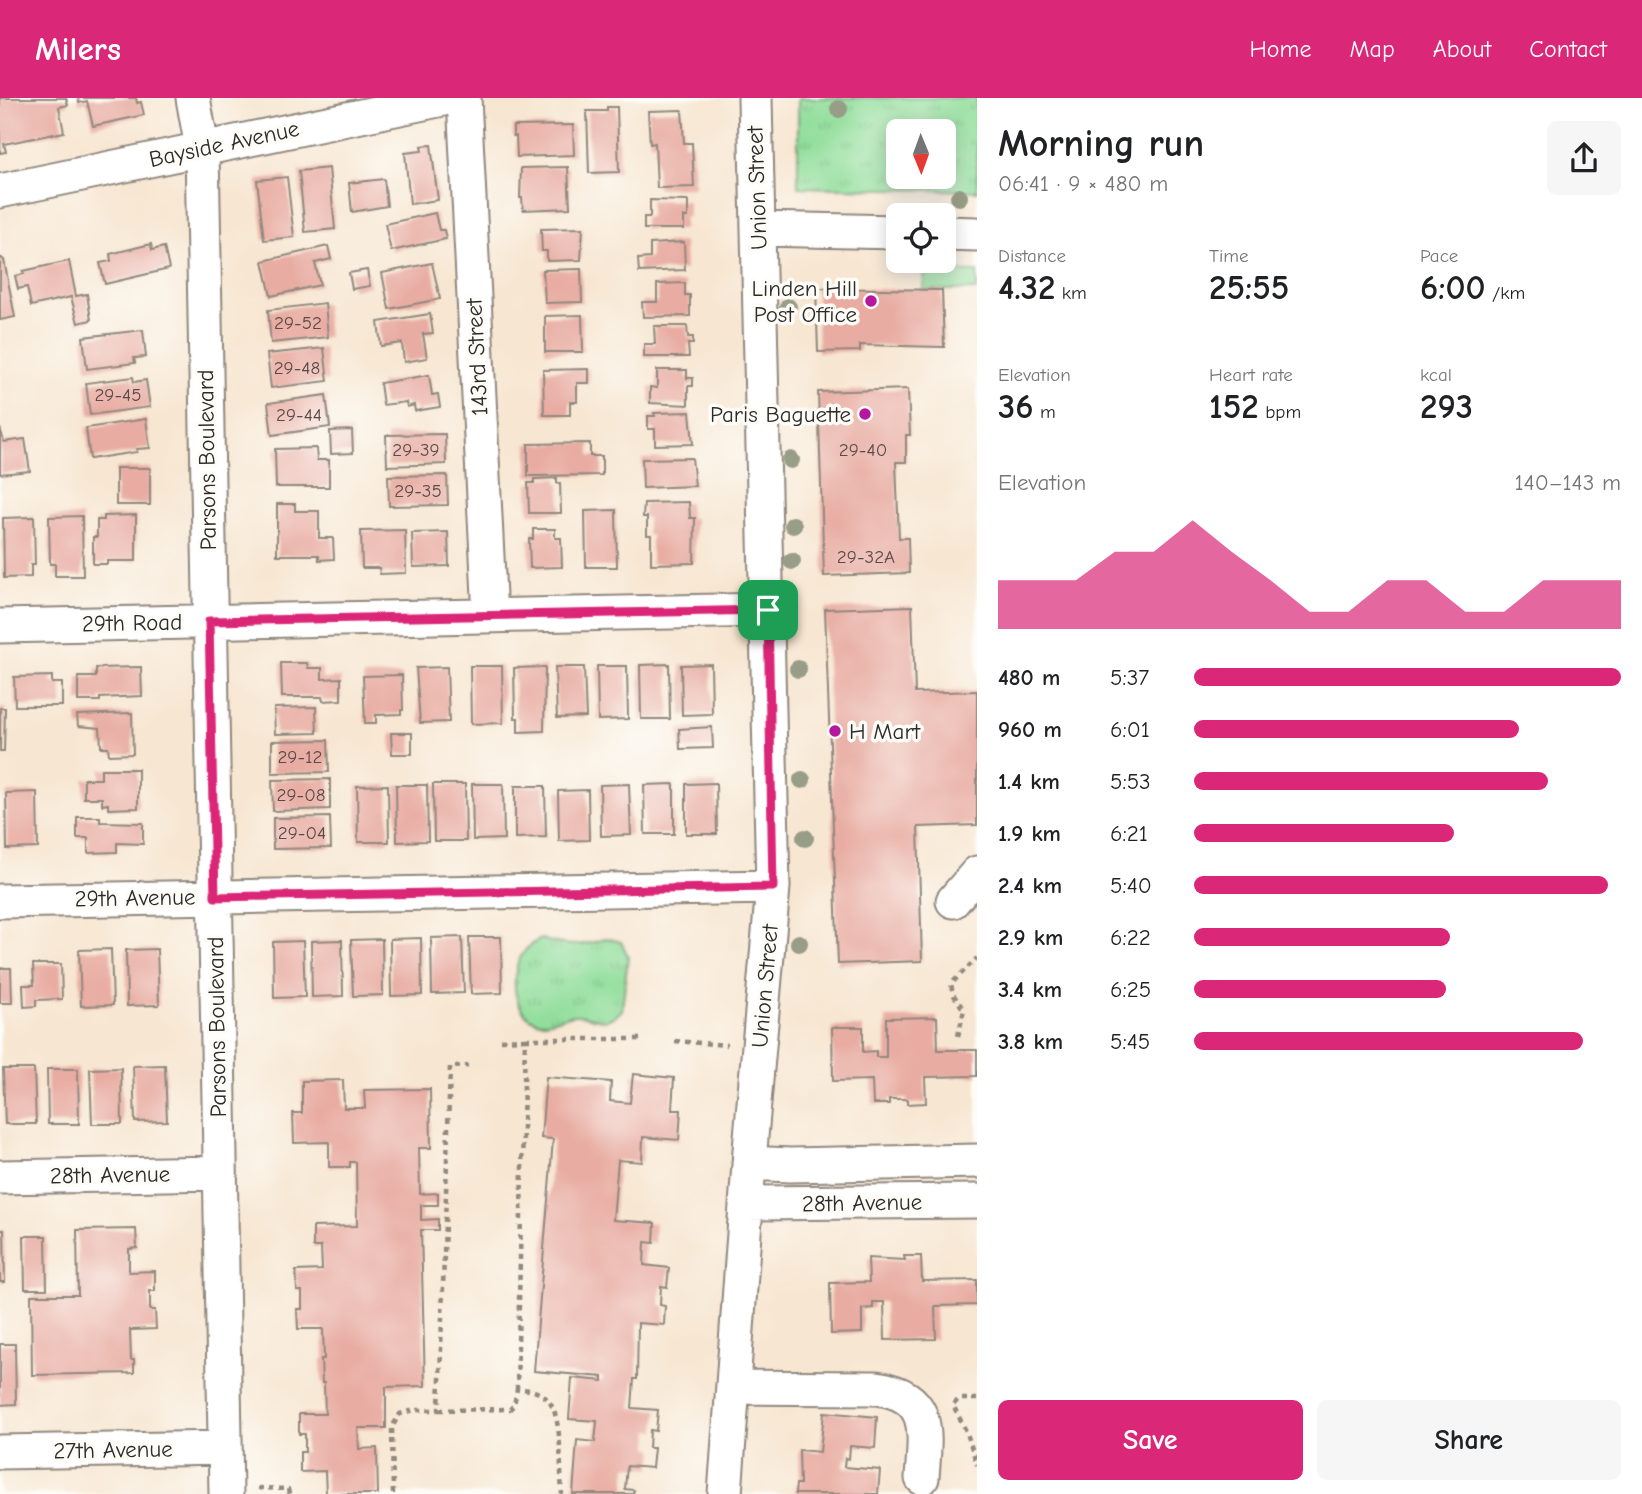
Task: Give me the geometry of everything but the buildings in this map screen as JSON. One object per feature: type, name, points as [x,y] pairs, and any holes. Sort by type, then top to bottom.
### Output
[{"type":"street","name":"Parsons Boulevard","points":[[193,98],[202,148],[226,1494]]},
{"type":"street","name":"Bayside Avenue","points":[[0,191],[448,98]]},
{"type":"street","name":"143rd Street","points":[[464,98],[490,616]]},
{"type":"street","name":"Union Street","points":[[725,1494],[749,1163],[773,887],[755,98]]},
{"type":"street","points":[[758,229],[886,232]]},
{"type":"street","points":[[956,233],[977,234]]},
{"type":"street","name":"29th Road","points":[[0,626],[768,610]]},
{"type":"street","points":[[953,901],[977,873]]},
{"type":"street","name":"29th Avenue","points":[[0,901],[773,887]]},
{"type":"street","name":"28th Avenue","points":[[749,1163],[790,1165],[977,1161]]},
{"type":"street","name":"28th Avenue","points":[[0,1177],[220,1173]]},
{"type":"street","name":"28th Avenue","points":[[747,1203],[977,1201]]},
{"type":"street","points":[[733,1388],[877,1388],[894,1391],[912,1401],[923,1420],[925,1432],[922,1478]]},
{"type":"street","name":"27th Avenue","points":[[0,1452],[225,1448]]},
{"type":"path","points":[[958,1036],[964,1010],[953,994],[951,984],[977,958]]},
{"type":"path","points":[[393,1494],[393,1427],[400,1414],[414,1410],[510,1409],[514,1405],[517,1389],[526,1039]]},
{"type":"path","points":[[501,1041],[645,1039]]},
{"type":"path","points":[[675,1041],[727,1045]]},
{"type":"path","points":[[439,1410],[450,1067],[468,1066]]},
{"type":"path","points":[[517,1389],[537,1392],[547,1398],[556,1415],[562,1494]]},
{"type":"path","points":[[977,1399],[959,1399],[953,1405],[967,1433],[977,1465]]},
{"type":"path","points":[[258,1489],[288,1489],[289,1494]]},
{"type":"green space","points":[[798,98],[977,98],[977,191],[888,189],[956,189],[956,119],[886,119],[886,189],[798,187]]},
{"type":"green space","points":[[977,272],[977,290],[923,290],[925,273]]},
{"type":"green space","points":[[607,938],[621,942],[628,956],[622,1010],[605,1020],[577,1015],[539,1022],[526,1015],[517,999],[515,979],[519,960],[528,948],[541,939],[574,945]]},
{"type":"place","name":"Linden Hill Post Office","points":[[871,301]]},
{"type":"place","name":"Paris Baguette","points":[[865,414]]},
{"type":"place","name":"H Mart","points":[[835,731]]},
{"type":"route","points":[[768,610],[773,887],[215,897],[209,621],[768,610]]}]
